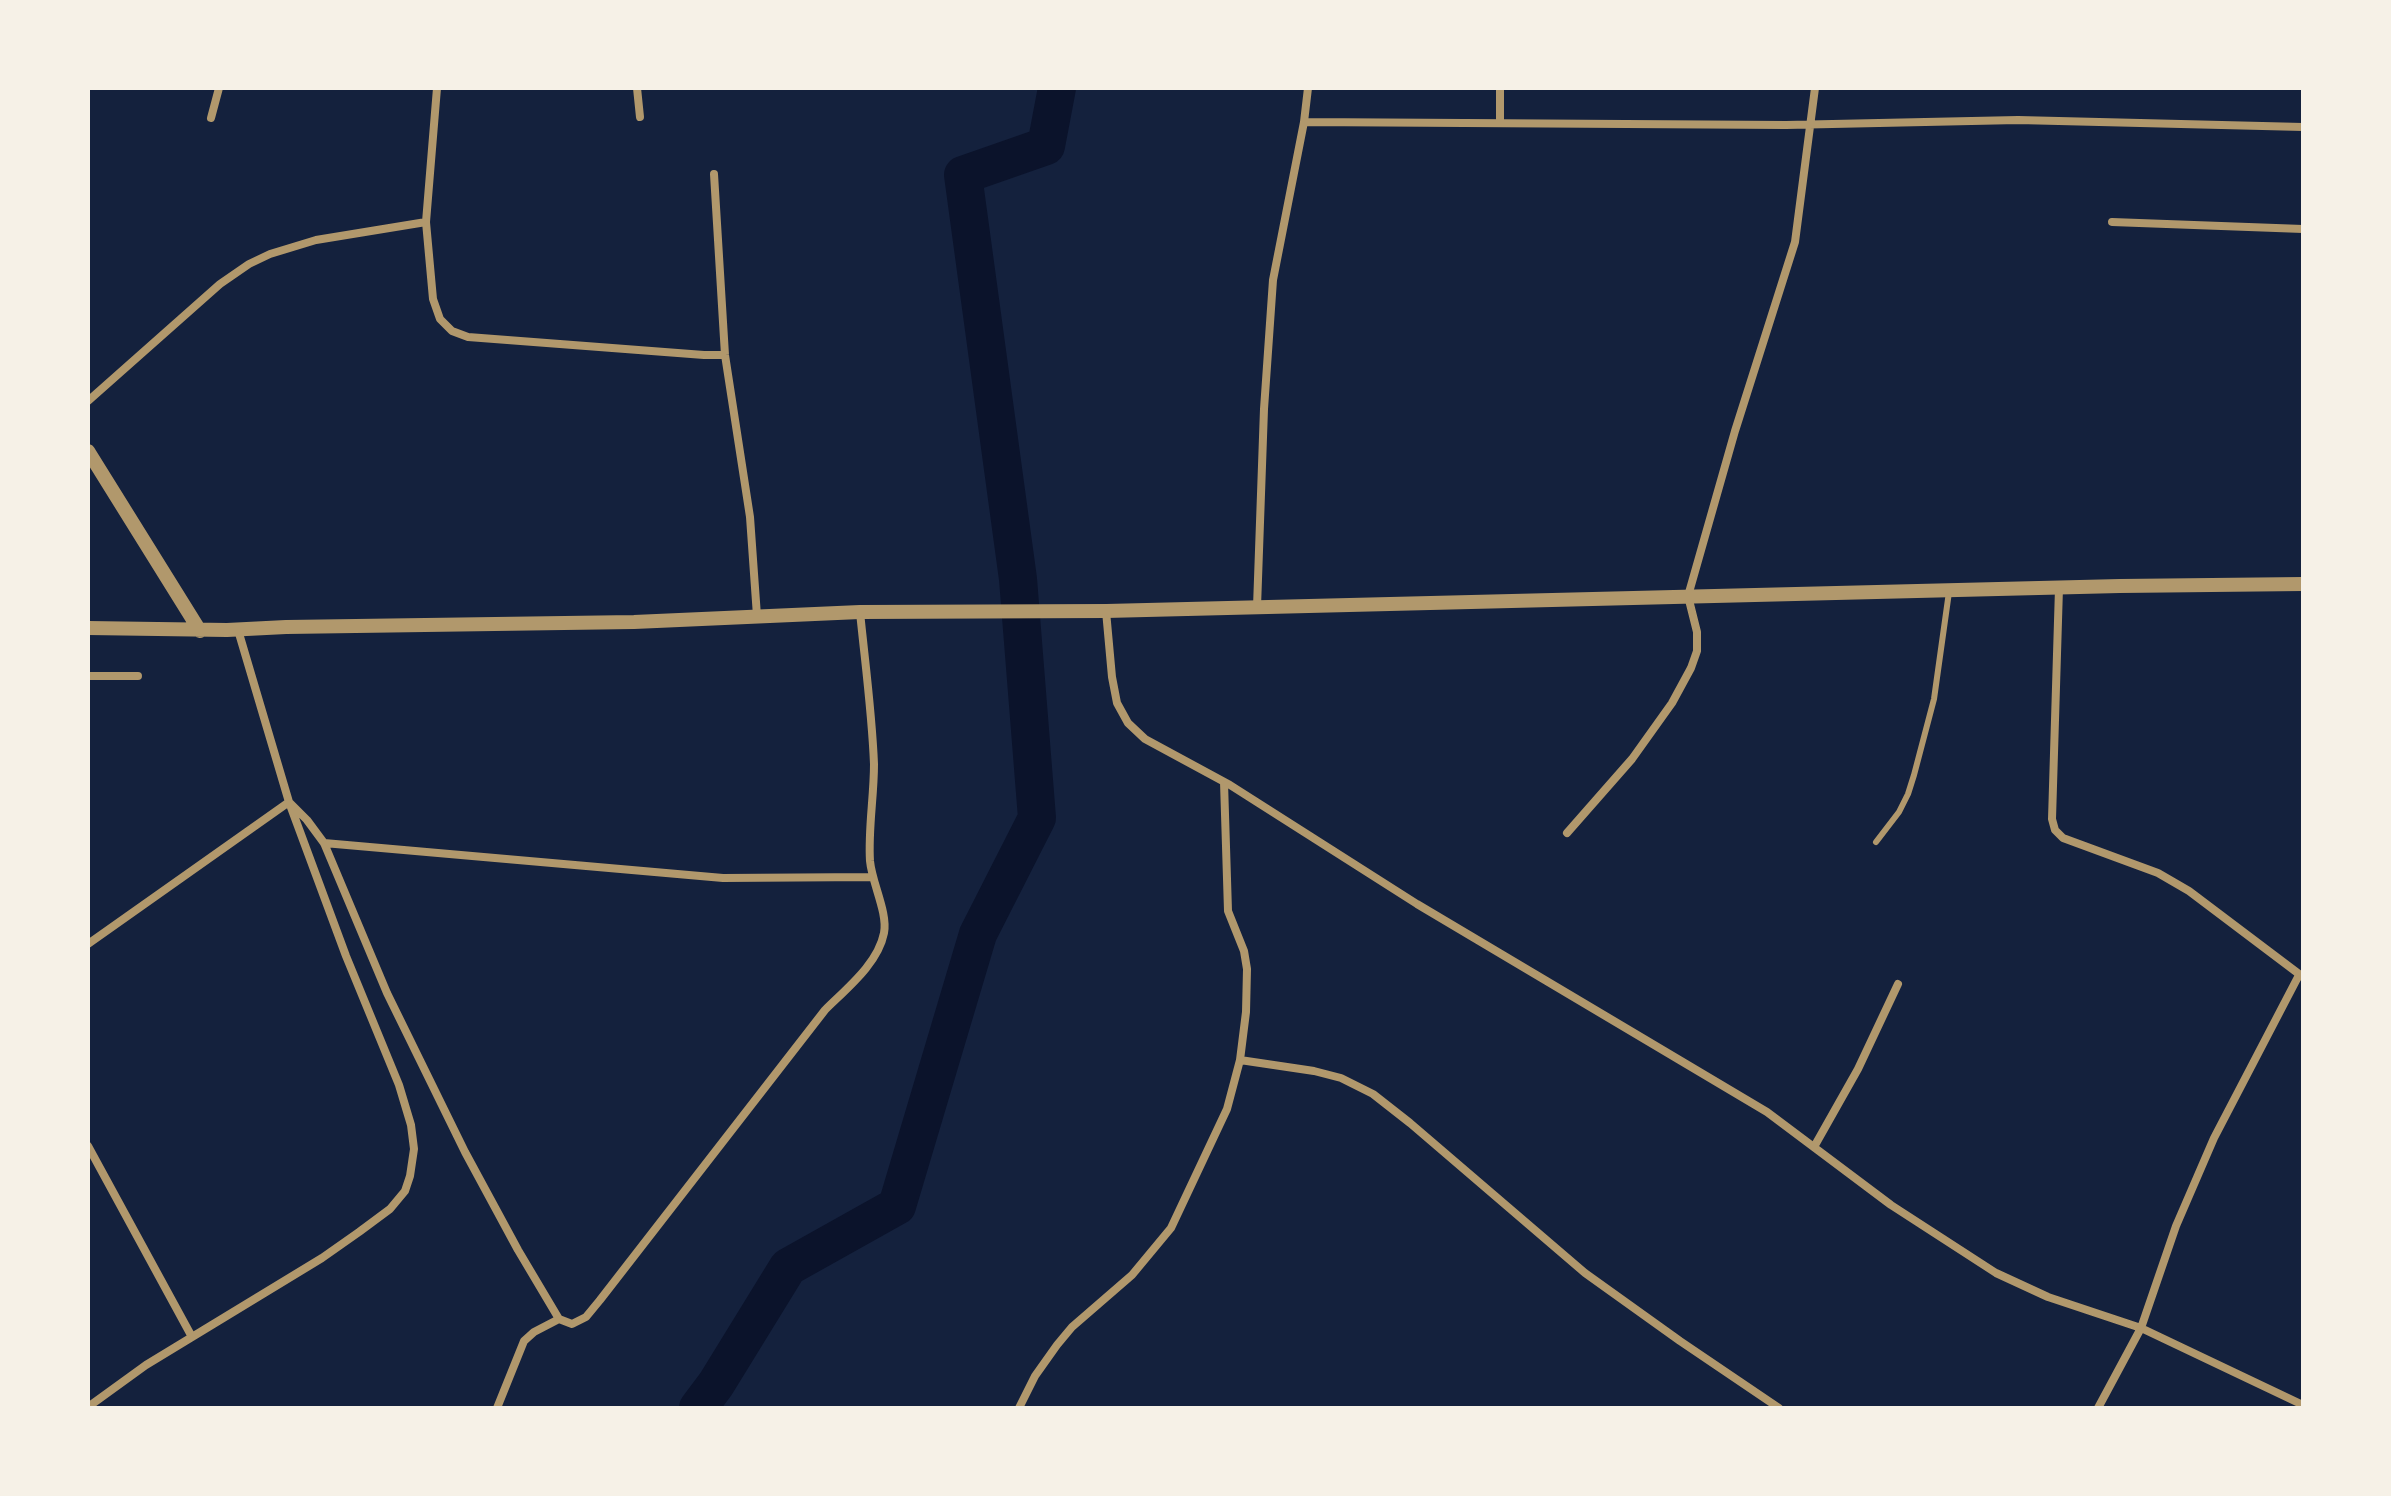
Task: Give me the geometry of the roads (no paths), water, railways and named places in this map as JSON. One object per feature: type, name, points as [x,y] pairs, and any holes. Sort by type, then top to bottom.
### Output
[{"type":"street","points":[[211,118],[219,88]]},
{"type":"street","points":[[437,88],[426,222],[433,299],[440,319],[452,331],[468,337],[725,355]]},
{"type":"street","points":[[637,88],[640,117]]},
{"type":"street","points":[[1257,607],[1264,409],[1273,280],[1308,88]]},
{"type":"street","points":[[1500,88],[1500,123]]},
{"type":"street","points":[[1567,833],[1632,759],[1672,703],[1697,651],[1697,632],[1688,596],[1735,431],[1795,242],[1815,88]]},
{"type":"street","points":[[1304,122],[1812,124],[2018,120],[2303,127]]},
{"type":"street","points":[[714,174],[725,355],[750,517],[757,616]]},
{"type":"street","points":[[88,401],[220,284],[249,264],[316,240],[426,222]]},
{"type":"street","points":[[2112,222],[2303,229]]},
{"type":"street","points":[[88,451],[200,631]]},
{"type":"street","points":[[88,628],[200,631],[634,622],[860,612],[1106,611],[2303,584]]},
{"type":"street","points":[[2059,588],[2052,819],[2055,830],[2063,838],[2158,873],[2189,891],[2301,976],[2214,1138],[2176,1226],[2141,1328],[2098,1408]]},
{"type":"street","points":[[1106,611],[1117,703],[1128,723],[1145,739],[1224,782],[1417,904],[1767,1112],[1891,1205],[1996,1273],[2048,1297],[2141,1328],[2303,1405]]},
{"type":"street","points":[[289,802],[324,843],[387,993],[465,1152],[518,1250],[559,1319],[572,1324],[586,1317],[825,1010],[865,969],[879,946],[885,931],[872,877],[870,826],[874,763],[860,612]]},
{"type":"street","points":[[88,1407],[146,1365],[322,1258],[370,1224],[399,1200],[410,1176],[414,1149],[411,1125],[399,1085],[346,956],[289,802],[238,630]]},
{"type":"street","points":[[88,676],[138,676]]},
{"type":"street","points":[[1019,1408],[1035,1376],[1072,1327],[1132,1275],[1171,1228],[1221,1124],[1240,1060],[1247,969],[1244,951],[1228,911],[1224,782]]},
{"type":"street","points":[[88,944],[289,802]]},
{"type":"street","points":[[324,843],[723,878],[872,877]]},
{"type":"street","points":[[1814,1147],[1858,1069],[1898,984]]},
{"type":"street","points":[[1240,1060],[1314,1071],[1341,1078],[1373,1094],[1585,1273],[1779,1408]]},
{"type":"street","points":[[88,1146],[192,1337]]},
{"type":"street","points":[[497,1408],[524,1341],[559,1319]]},
{"type":"lane","points":[[1876,842],[1899,812],[1914,775],[1934,699],[1949,590]]},
{"type":"waterway","points":[[698,1408],[788,1267],[897,1206],[978,934],[1037,818],[1018,579],[963,175],[1046,146],[1057,88]]}]
